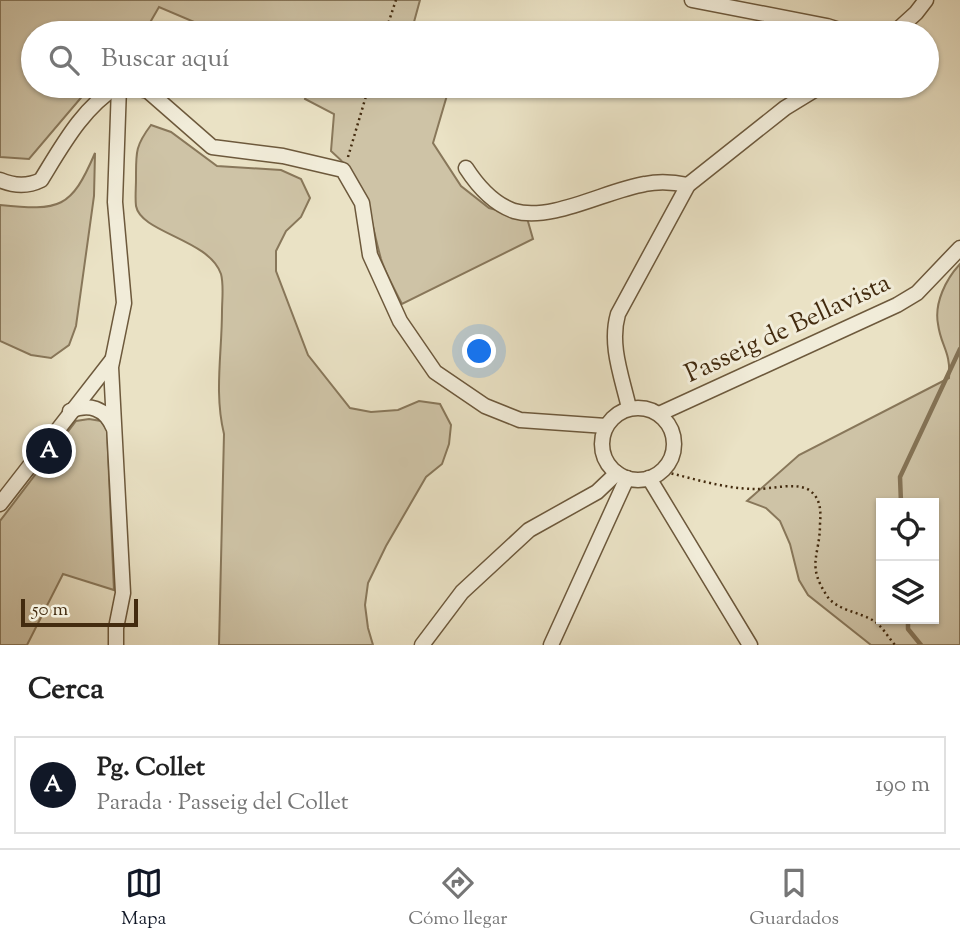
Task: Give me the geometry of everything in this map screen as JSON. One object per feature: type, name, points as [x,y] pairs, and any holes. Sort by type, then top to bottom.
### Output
[{"type":"street","points":[[692,0],[801,21]]},
{"type":"street","points":[[907,21],[926,0]]},
{"type":"street","points":[[0,180],[9,184],[30,186],[41,180],[82,117],[99,98]]},
{"type":"street","points":[[115,645],[123,578],[112,360],[124,303],[115,202],[119,98]]},
{"type":"street","points":[[155,98],[212,146],[283,156],[344,170],[362,203],[370,254],[400,321],[435,372],[485,406],[520,420],[606,426]]},
{"type":"street","points":[[629,408],[613,341],[614,328],[618,313],[688,185],[801,98]]},
{"type":"street","points":[[466,168],[475,182],[496,201],[515,211],[542,212],[563,208],[642,184],[665,181],[688,185]]},
{"type":"street","name":"Passeig de Bellavista","points":[[659,414],[897,305],[917,293],[960,248]]},
{"type":"street","points":[[0,504],[112,360]]},
{"type":"street","points":[[69,412],[88,406],[99,410],[108,417],[114,432]]},
{"type":"street","points":[[422,645],[462,592],[529,530],[622,476],[655,475],[670,461],[674,448],[673,435],[668,423],[659,414],[639,407],[629,408],[612,418],[606,426],[601,443],[605,460],[622,476]]},
{"type":"street","points":[[655,475],[750,645]]},
{"type":"street","points":[[551,645],[622,476]]},
{"type":"path","points":[[389,21],[396,0]]},
{"type":"path","points":[[344,170],[365,98]]},
{"type":"path","points":[[655,475],[754,489],[799,486],[808,489],[819,501],[820,528],[815,566],[820,585],[830,601],[873,620],[895,645]]},
{"type":"shaded area","points":[[0,0],[420,0],[414,21],[192,21],[159,7],[151,21],[21,21],[21,98],[81,98],[29,159],[0,157]]},
{"type":"shaded area","points":[[446,98],[433,143],[461,186],[489,208],[527,218],[533,239],[402,304],[381,259],[361,188],[344,163],[331,151],[334,114],[305,99]]},
{"type":"shaded area","points":[[151,125],[171,132],[217,166],[281,170],[301,179],[310,198],[301,217],[286,231],[276,251],[276,271],[308,355],[350,408],[371,412],[398,410],[419,401],[440,404],[451,425],[449,444],[442,464],[426,477],[368,583],[365,605],[373,645],[219,645],[224,434],[219,403],[222,278],[214,262],[203,252],[150,223],[136,206],[138,150]]},
{"type":"shaded area","points":[[95,153],[94,196],[76,326],[69,345],[51,358],[31,355],[0,341],[0,205],[37,207],[61,202],[78,186]]},
{"type":"shaded area","points":[[960,264],[960,645],[871,645],[808,595],[799,580],[790,544],[780,521],[766,508],[747,501],[799,455],[949,378],[949,361],[939,332],[937,316],[946,284]]},
{"type":"shaded area","points":[[76,421],[101,421],[107,430],[114,590],[63,574],[27,645],[0,645],[0,521]]},
{"type":"waterway","points":[[901,498],[900,477],[960,349]]},
{"type":"waterway","points":[[908,624],[908,629],[921,645]]},
{"type":"place","name":"Pg. Collet","points":[[49,451]]}]
